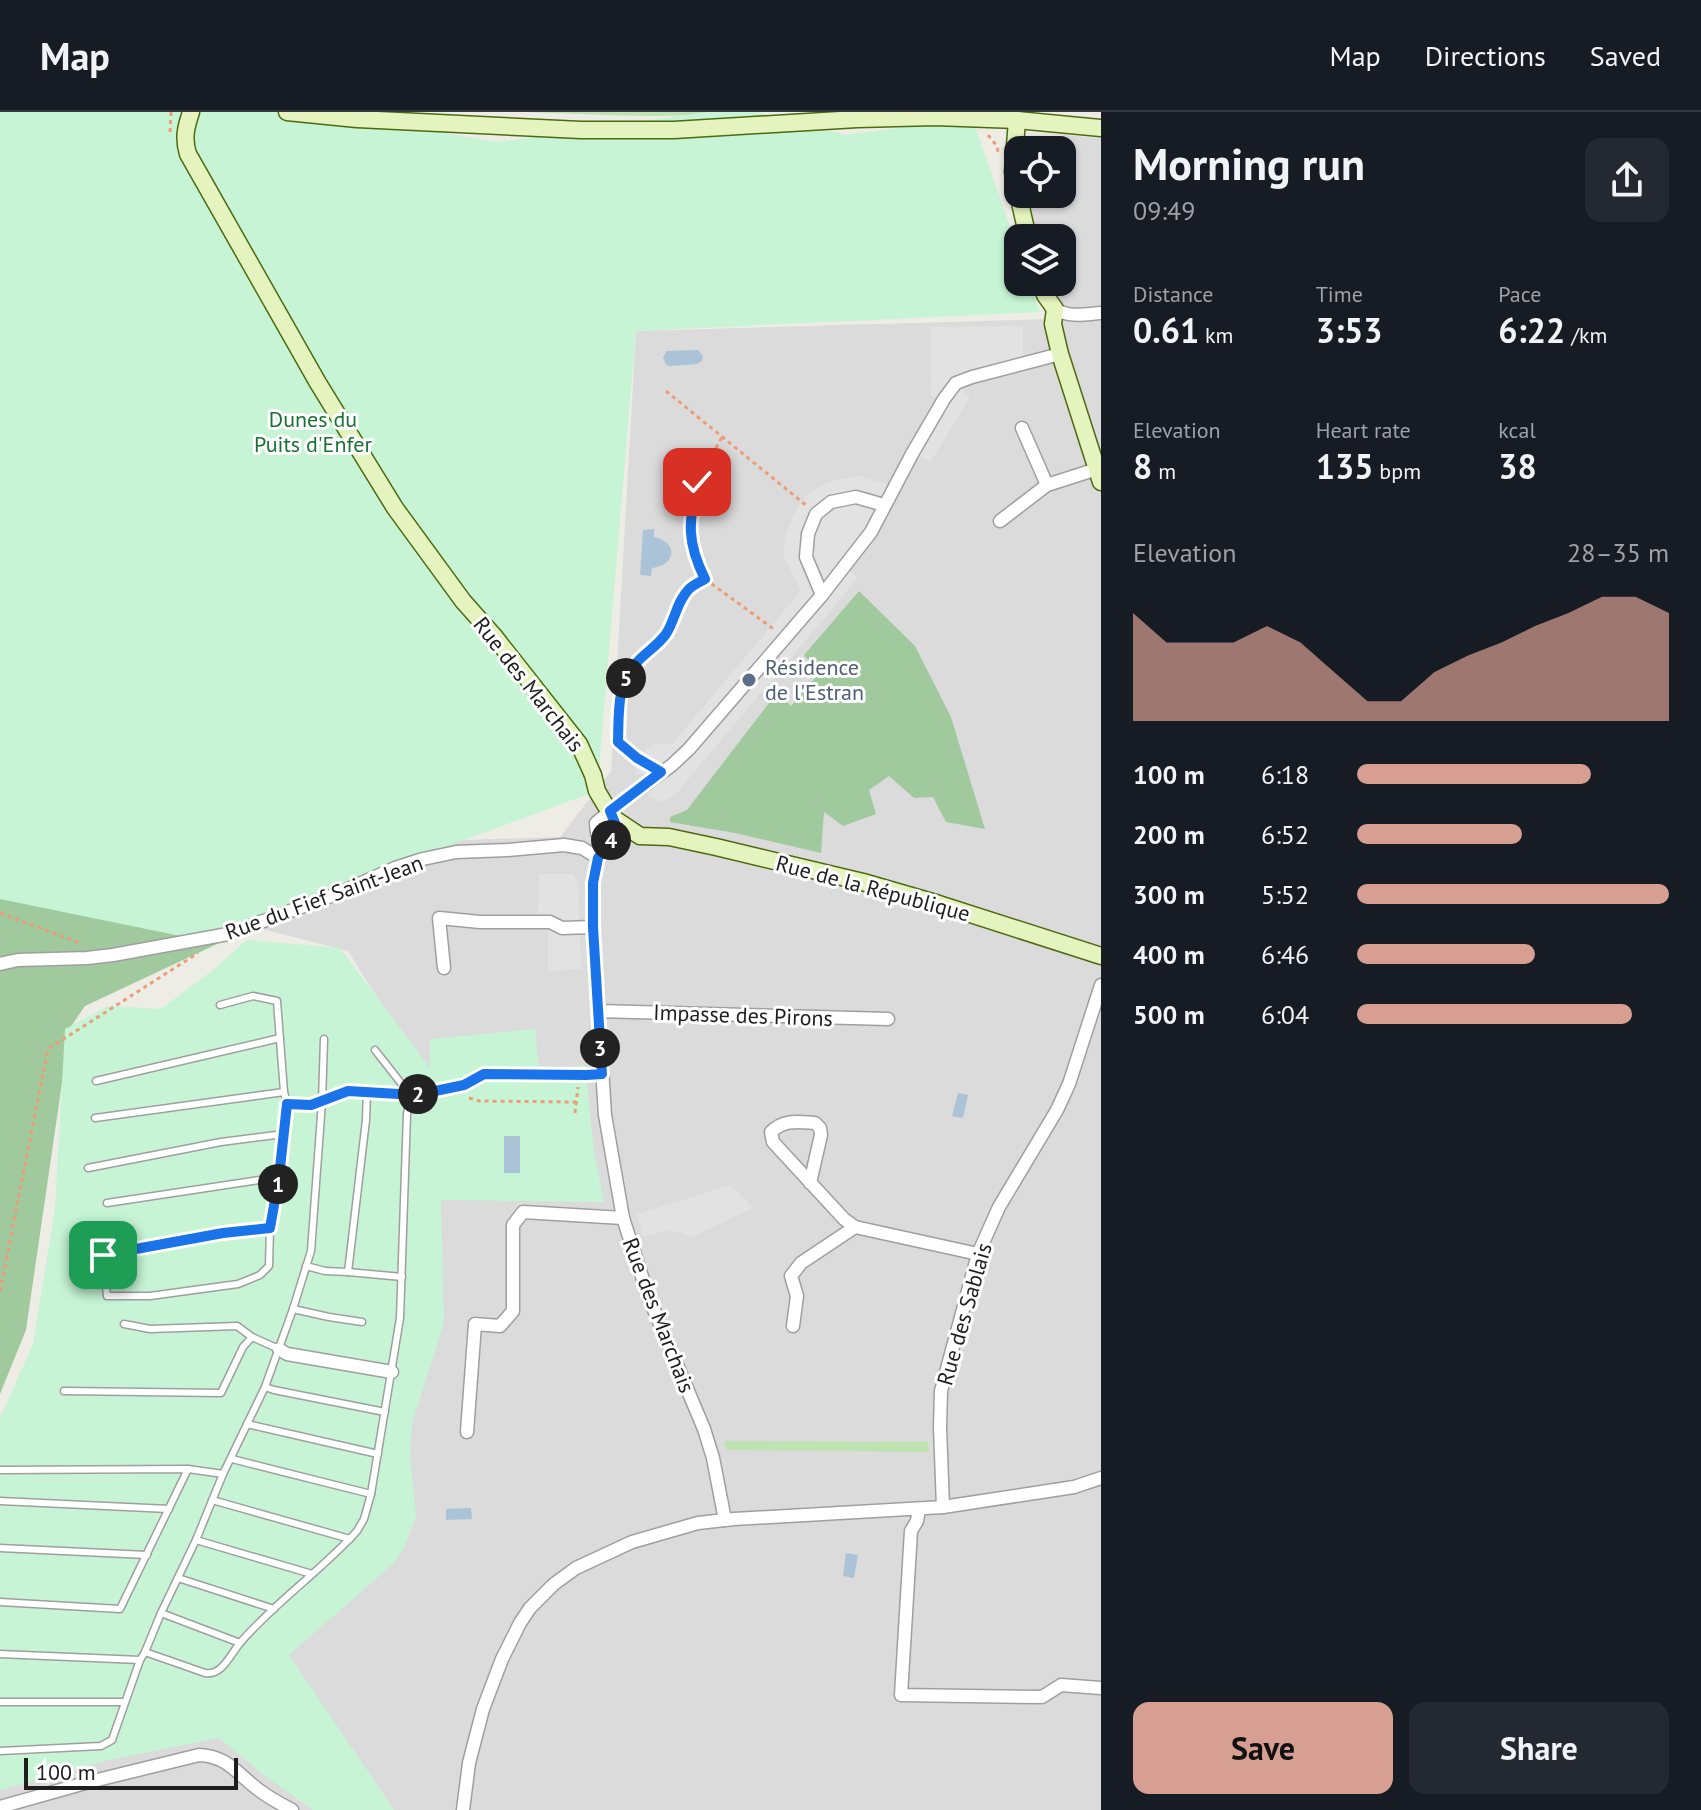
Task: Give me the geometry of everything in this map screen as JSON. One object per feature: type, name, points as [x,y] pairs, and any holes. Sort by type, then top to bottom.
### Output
[{"type":"street","name":"Rue des Marchais","points":[[191,112],[185,133],[188,154],[326,396],[403,519],[463,601],[579,744],[597,791],[612,814]]},
{"type":"street","points":[[287,112],[357,119],[581,130],[674,130],[920,117],[1017,120],[1101,128]]},
{"type":"street","points":[[1017,120],[1013,172],[1025,224]]},
{"type":"street","points":[[1046,296],[1062,313],[1101,313]]},
{"type":"street","points":[[1000,521],[1047,485],[1099,476],[1060,354],[1053,324],[1055,309]]},
{"type":"street","points":[[611,841],[597,833],[596,823],[612,814],[689,749],[822,595],[871,532],[956,383],[1060,354]]},
{"type":"street","points":[[1022,428],[1047,485]]},
{"type":"street","points":[[822,595],[806,557],[808,534],[816,514],[831,502],[856,497],[884,505]]},
{"type":"street","points":[[598,858],[615,836],[617,828],[612,814]]},
{"type":"street","name":"Rue de la République","points":[[612,814],[640,836]]},
{"type":"street","name":"Rue de la République","points":[[611,841],[640,836],[693,842],[863,882],[1101,956]]},
{"type":"street","name":"Rue du Fief Saint-Jean","points":[[0,964],[18,960],[113,955],[228,934],[339,893],[395,868],[456,852],[564,845],[582,848],[598,858]]},
{"type":"street","name":"Rue des Marchais","points":[[598,858],[593,883],[593,927],[602,1074],[605,1115],[623,1218],[649,1298],[704,1429],[725,1520]]},
{"type":"street","points":[[444,968],[439,918],[480,922],[550,922],[562,928],[593,927]]},
{"type":"street","name":"Rue des Sablais","points":[[943,1507],[941,1391],[978,1254],[999,1207],[1063,1097],[1101,985]]},
{"type":"street","name":"Impasse des Pirons","points":[[598,1011],[888,1019]]},
{"type":"street","points":[[411,1094],[464,1085],[484,1074],[602,1074]]},
{"type":"street","points":[[810,1183],[820,1128],[815,1123],[788,1122],[778,1125],[771,1132],[773,1142],[810,1183],[844,1219],[855,1227],[978,1254]]},
{"type":"street","points":[[467,1432],[475,1324],[500,1326],[513,1311],[513,1225],[523,1212],[623,1218]]},
{"type":"street","points":[[793,1326],[797,1296],[791,1276],[801,1263],[855,1227]]},
{"type":"street","points":[[279,1349],[287,1354],[392,1372]]},
{"type":"street","points":[[463,1810],[469,1763],[483,1709],[507,1649],[535,1602],[576,1568],[632,1542],[698,1523],[943,1507],[1074,1487],[1101,1478]]},
{"type":"street","points":[[919,1509],[911,1531],[901,1695],[1042,1697],[1061,1685],[1101,1688]]},
{"type":"street","points":[[0,1807],[89,1782],[210,1755],[221,1759],[259,1791],[292,1810]]},
{"type":"lane","points":[[220,1005],[253,996],[277,1001],[287,1104],[270,1228],[269,1266],[260,1275],[238,1284],[150,1296],[107,1296],[103,1255],[223,1233],[270,1228]]},
{"type":"lane","points":[[96,1081],[280,1038]]},
{"type":"lane","points":[[0,1751],[101,1746],[112,1740],[140,1660],[265,1387],[311,1251],[324,1039]]},
{"type":"lane","points":[[375,1050],[411,1094]]},
{"type":"lane","points":[[287,1104],[311,1105],[348,1091],[411,1094]]},
{"type":"lane","points":[[348,1272],[367,1091]]},
{"type":"lane","points":[[95,1118],[284,1092]]},
{"type":"lane","points":[[145,1652],[213,1675],[219,1672],[240,1643],[350,1539],[364,1519],[371,1494],[400,1318],[407,1114],[411,1094]]},
{"type":"lane","points":[[88,1168],[221,1142],[284,1134]]},
{"type":"lane","points":[[107,1203],[279,1177]]},
{"type":"lane","points":[[306,1266],[325,1271],[402,1277]]},
{"type":"lane","points":[[293,1309],[362,1322]]},
{"type":"lane","points":[[124,1324],[150,1329],[237,1326],[252,1337],[279,1349]]},
{"type":"lane","points":[[64,1391],[221,1393],[243,1347],[252,1337]]},
{"type":"lane","points":[[265,1387],[385,1412]]},
{"type":"lane","points":[[247,1424],[378,1454]]},
{"type":"lane","points":[[232,1459],[371,1494]]},
{"type":"lane","points":[[0,1470],[188,1469],[223,1474]]},
{"type":"lane","points":[[0,1602],[120,1609],[188,1469]]},
{"type":"lane","points":[[212,1500],[350,1539]]},
{"type":"lane","points":[[0,1501],[169,1509]]},
{"type":"lane","points":[[196,1540],[312,1574]]},
{"type":"lane","points":[[0,1548],[147,1555]]},
{"type":"lane","points":[[178,1578],[274,1609]]},
{"type":"lane","points":[[161,1613],[240,1643]]},
{"type":"lane","points":[[0,1654],[140,1660]]},
{"type":"lane","points":[[0,1702],[124,1702]]},
{"type":"path","points":[[666,391],[816,514]]},
{"type":"path","points":[[722,437],[697,482],[690,520],[694,558],[705,579],[785,637]]},
{"type":"path","points":[[661,772],[618,742],[619,698],[627,675],[639,660],[657,646],[689,589],[705,579]]},
{"type":"path","points":[[0,913],[85,945]]},
{"type":"path","points":[[0,1291],[48,1049],[202,951]]},
{"type":"path","points":[[575,1113],[579,1075]]},
{"type":"path","points":[[443,1089],[480,1101],[576,1102]]},
{"type":"shaded area","points":[[1076,136],[1101,138],[1101,1810],[0,1810],[0,1787],[425,1075],[348,951],[226,920],[434,841],[560,837],[611,771],[636,331],[1050,319],[1046,296],[1076,296],[1076,224],[1032,224],[1029,208],[1076,208]]},
{"type":"shaded area","points":[[1023,326],[1023,364],[957,384],[970,398],[930,462],[909,450],[938,397],[931,397],[930,327]]},
{"type":"shaded area","name":"Résidence de l'Estran","points":[[860,476],[887,484],[884,505],[845,567],[858,578],[674,796],[661,802],[648,795],[653,787],[646,774],[636,774],[636,762],[656,743],[671,745],[801,591],[784,557],[785,537],[795,512],[806,496],[818,487]]},
{"type":"shaded area","points":[[539,874],[573,874],[578,881],[581,969],[548,971],[548,927],[537,919]]},
{"type":"shaded area","points":[[731,1185],[753,1208],[690,1238],[682,1233],[667,1231],[643,1236],[637,1214]]},
{"type":"green space","name":"Dunes du Puits d'Enfer","points":[[0,112],[288,112],[357,119],[499,142],[707,112],[758,112],[845,135],[972,118],[1009,224],[1004,224],[1004,296],[1034,296],[1040,312],[636,331],[597,791],[195,939],[0,899]]},
{"type":"green space","points":[[527,112],[738,112],[659,116]]},
{"type":"green space","points":[[859,591],[915,646],[951,717],[985,829],[946,822],[933,797],[914,798],[889,776],[869,790],[876,814],[843,826],[824,812],[821,853],[670,822],[670,817],[687,810],[775,695],[781,696],[791,706],[819,673],[804,655]]},
{"type":"green space","points":[[0,768],[441,839],[85,1006],[70,1028],[26,1330],[0,1394]]},
{"type":"green space","points":[[247,940],[340,948],[430,1068],[430,1039],[535,1029],[539,1069],[585,1065],[594,1152],[604,1202],[441,1200],[444,1323],[412,1423],[410,1453],[416,1516],[405,1546],[394,1563],[289,1655],[394,1810],[313,1810],[219,1738],[109,1760],[0,1790],[0,1418],[33,1344],[55,1209],[65,1029],[108,1006],[161,1009]]},
{"type":"green space","points":[[724,1441],[928,1442],[929,1452],[726,1450]]},
{"type":"water","points":[[698,350],[703,356],[697,364],[670,366],[666,365],[663,357],[667,351]]},
{"type":"water","points":[[654,529],[654,537],[671,548],[670,558],[666,563],[652,568],[651,576],[640,575],[643,530]]},
{"type":"water","points":[[958,1093],[968,1095],[963,1118],[952,1116]]},
{"type":"water","points":[[504,1136],[520,1136],[520,1173],[504,1173]]},
{"type":"water","points":[[471,1508],[472,1519],[446,1520],[446,1509]]},
{"type":"water","points":[[846,1553],[858,1555],[854,1578],[843,1576]]},
{"type":"place","name":"Résidence de l'Estran","points":[[749,680]]},
{"type":"route","points":[[103,1255],[223,1233],[270,1228],[287,1104],[311,1105],[348,1091],[416,1095],[464,1085],[484,1074],[602,1074],[593,927],[595,868],[598,858],[615,836],[617,828],[610,811],[661,772],[618,742],[619,698],[627,675],[639,660],[657,646],[689,589],[705,579],[694,558],[690,520],[697,482]]}]
